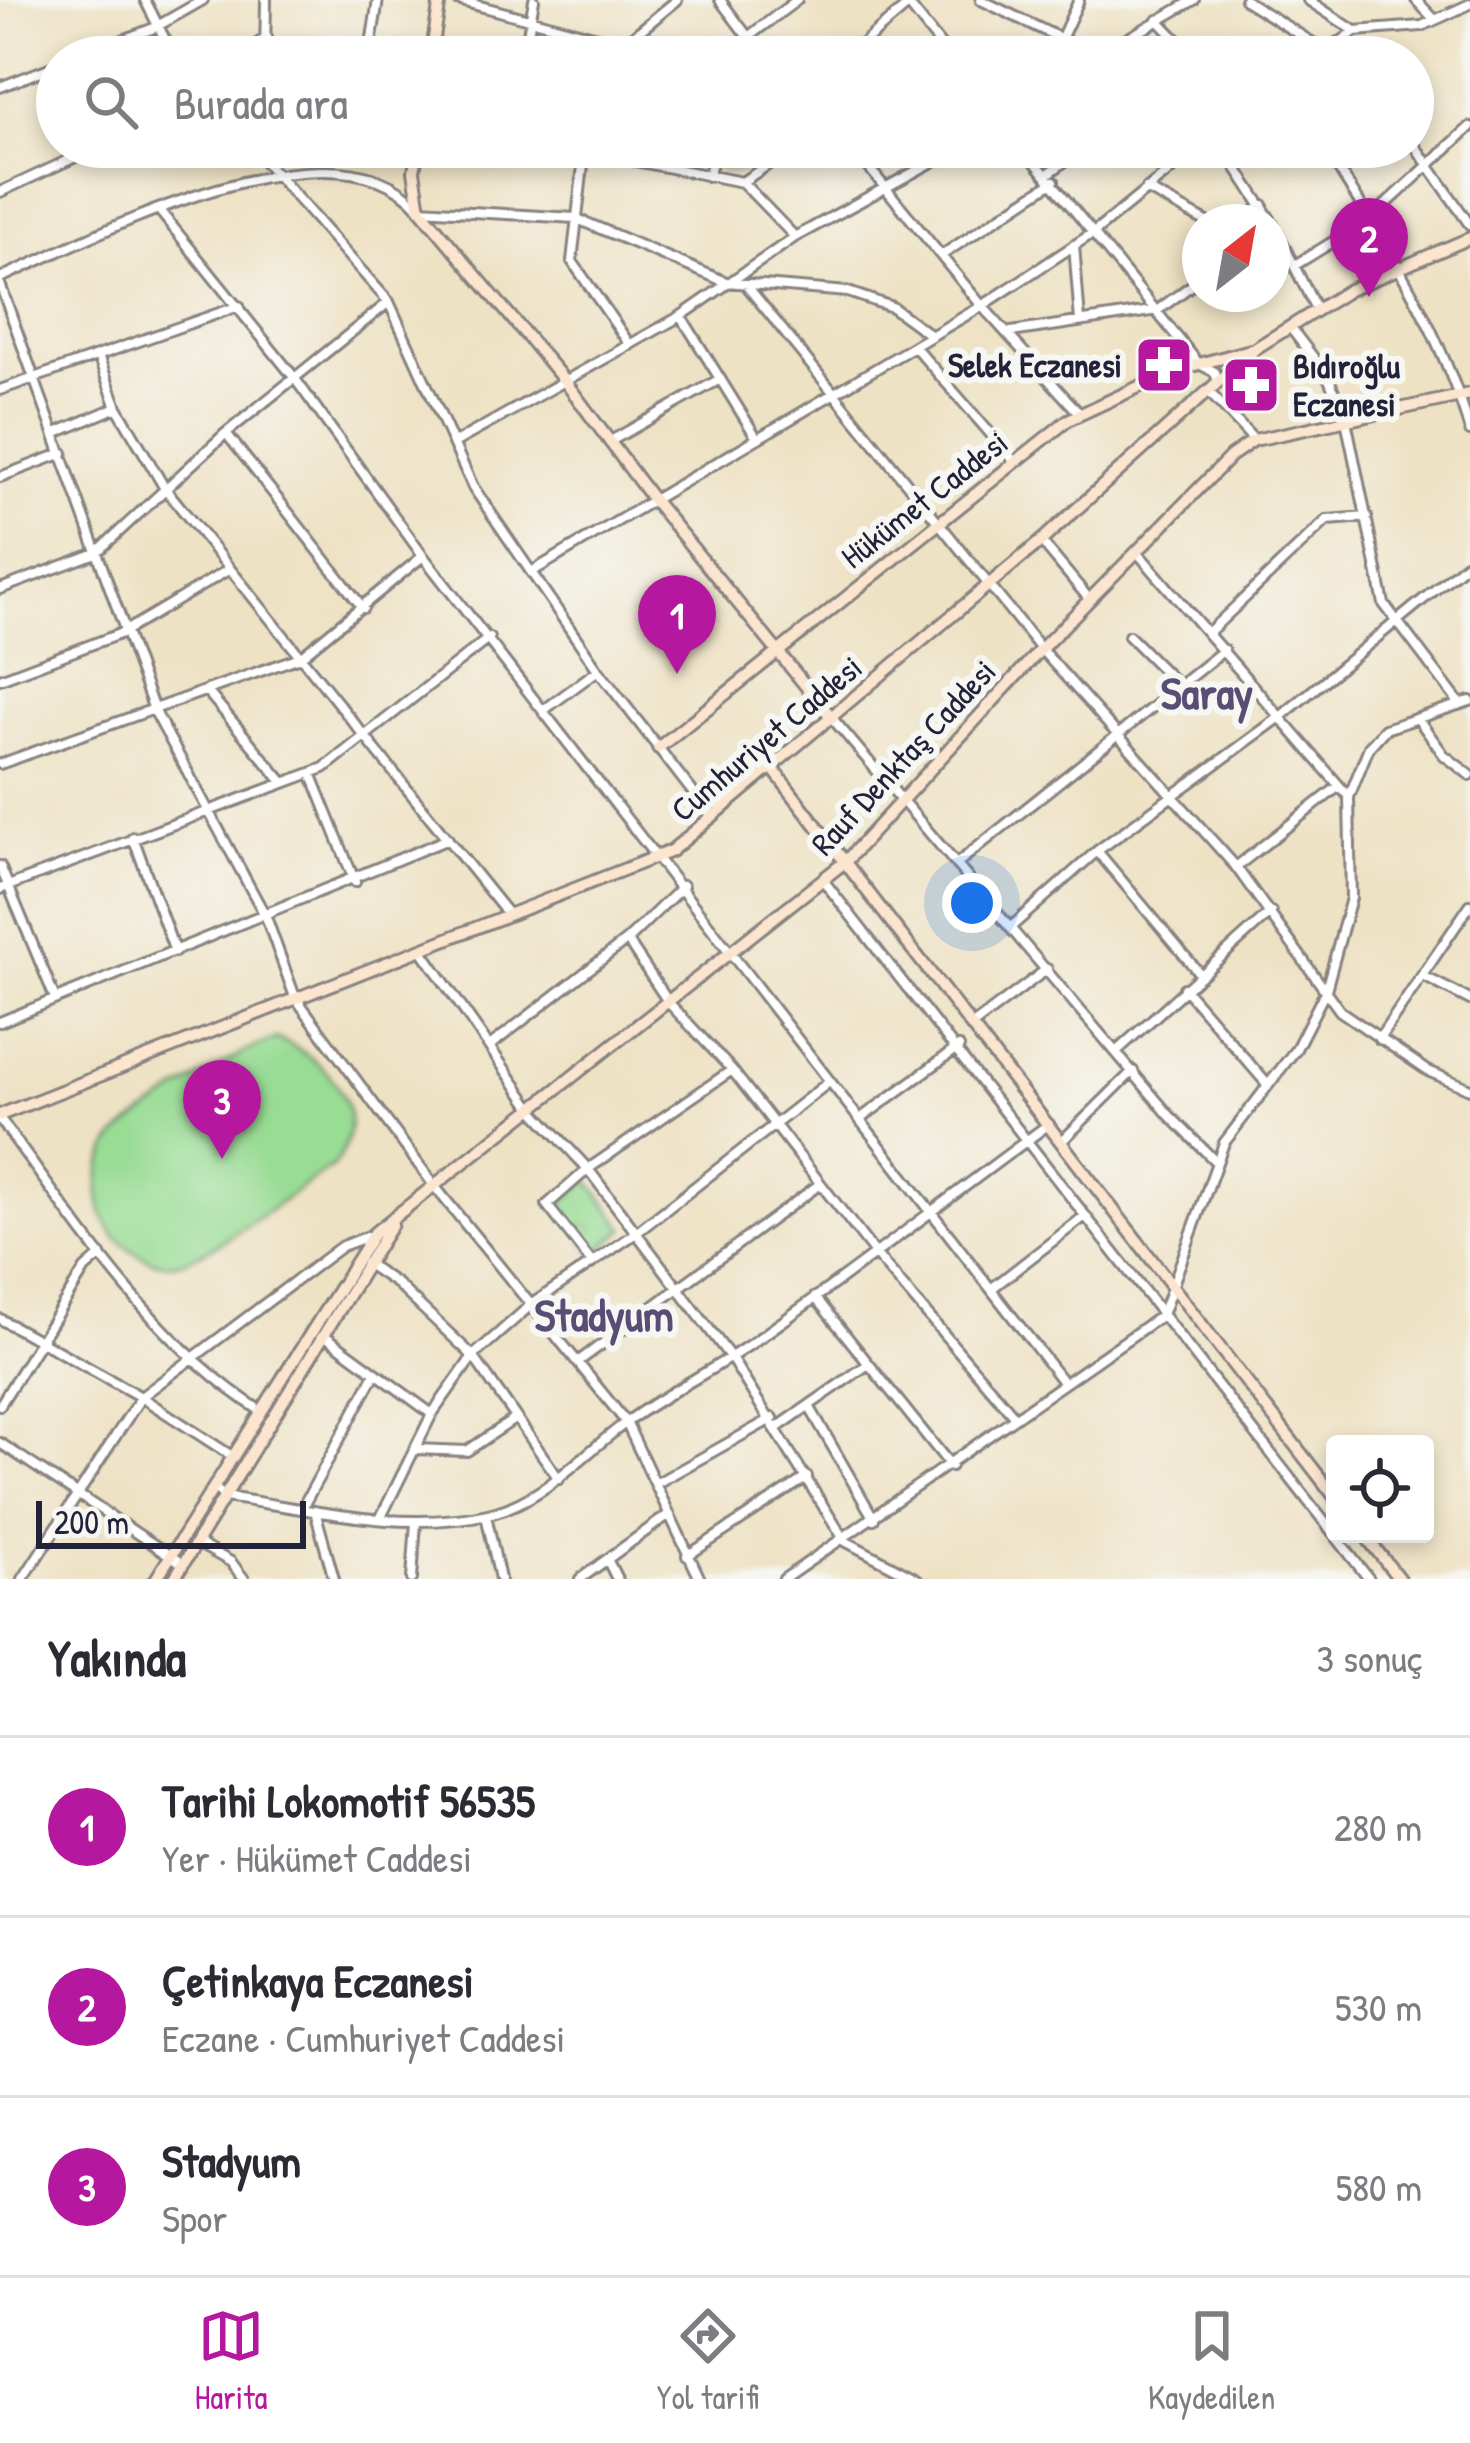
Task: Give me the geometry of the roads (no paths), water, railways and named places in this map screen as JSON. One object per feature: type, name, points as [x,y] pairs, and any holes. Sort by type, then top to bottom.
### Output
[{"type":"street","points":[[145,0],[160,36]]},
{"type":"street","points":[[133,36],[203,0]]},
{"type":"street","points":[[266,0],[267,36]]},
{"type":"street","points":[[372,36],[378,0]]},
{"type":"street","points":[[434,36],[440,0]]},
{"type":"street","points":[[457,0],[591,36]]},
{"type":"street","points":[[528,36],[534,0]]},
{"type":"street","points":[[634,36],[677,0]]},
{"type":"street","points":[[720,0],[747,36]]},
{"type":"street","points":[[751,36],[797,0]]},
{"type":"street","points":[[981,0],[1060,36]]},
{"type":"street","points":[[1062,36],[1079,0]]},
{"type":"street","points":[[1131,36],[1194,0]]},
{"type":"street","points":[[1245,0],[1297,36]]},
{"type":"street","points":[[1308,0],[1354,31]]},
{"type":"street","points":[[1416,0],[1435,20]]},
{"type":"street","points":[[871,36],[909,2],[934,36]]},
{"type":"street","points":[[1348,36],[1354,31],[1422,26],[1470,4]]},
{"type":"street","points":[[1158,20],[1174,36]]},
{"type":"street","points":[[0,87],[36,73]]},
{"type":"street","points":[[1434,160],[1470,128]]},
{"type":"street","points":[[0,192],[52,168]]},
{"type":"street","points":[[273,168],[389,302],[473,487],[598,670],[713,818]]},
{"type":"street","points":[[414,168],[420,209]]},
{"type":"street","points":[[582,168],[572,261],[630,345]]},
{"type":"street","points":[[673,168],[742,182],[795,237]]},
{"type":"street","points":[[708,176],[710,168]]},
{"type":"street","points":[[742,182],[763,168]]},
{"type":"street","points":[[868,168],[982,306],[1079,413]]},
{"type":"street","points":[[454,443],[681,316],[795,237],[925,168]]},
{"type":"street","points":[[1043,168],[1198,364],[1212,368],[1214,388],[1254,440]]},
{"type":"street","points":[[942,256],[1061,168]]},
{"type":"street","points":[[533,571],[755,435],[982,306],[1096,231],[1171,168]]},
{"type":"street","points":[[1237,168],[1262,204]]},
{"type":"street","points":[[1337,168],[1465,395],[1470,431]]},
{"type":"street","points":[[1295,265],[1370,219],[1426,168]]},
{"type":"street","points":[[1431,168],[1470,225]]},
{"type":"street","points":[[700,1579],[626,1422],[436,1188],[295,997],[266,917],[154,710],[122,633],[0,281],[159,210],[277,172],[376,179],[403,189],[564,380],[775,651],[1215,1161]]},
{"type":"street","points":[[1146,188],[1182,208]]},
{"type":"street","points":[[420,209],[575,218],[726,282],[848,292],[892,307],[929,334]]},
{"type":"street","points":[[159,210],[239,306],[423,556],[1064,1382]]},
{"type":"street","name":"Cumhuriyet Caddesi","points":[[0,1117],[420,947],[656,858],[773,770],[1041,541],[1256,348],[1316,309],[1470,238]]},
{"type":"street","points":[[1074,245],[1080,322]]},
{"type":"street","points":[[1290,256],[1316,309]]},
{"type":"street","points":[[747,286],[1041,649],[1170,800],[1236,867],[1340,1011],[1428,1071],[1470,1089]]},
{"type":"street","points":[[1009,333],[1158,310],[1182,292]]},
{"type":"street","points":[[0,589],[96,553],[226,433],[389,302]]},
{"type":"street","points":[[0,390],[239,306]]},
{"type":"street","points":[[681,316],[755,435]]},
{"type":"street","points":[[784,1579],[845,1541],[1162,1315],[1215,1161],[1306,1032],[1326,990],[1351,898],[1349,796],[1376,736],[1465,703],[1384,604],[1346,420],[1328,377],[1289,326]]},
{"type":"street","points":[[915,347],[1015,462]]},
{"type":"street","name":"Hükümet Caddesi","points":[[658,748],[1079,413],[1198,364],[1256,348]]},
{"type":"street","points":[[98,356],[117,407],[164,487],[507,913]]},
{"type":"street","points":[[610,442],[720,380]]},
{"type":"street","name":"Rauf Denktaş Caddesi","points":[[156,1579],[374,1233],[846,861],[1041,649],[1231,456],[1254,440],[1465,395]]},
{"type":"street","points":[[56,433],[117,407]]},
{"type":"street","points":[[226,433],[363,608]]},
{"type":"street","points":[[0,477],[63,453]]},
{"type":"street","points":[[1210,632],[1327,520],[1367,517]]},
{"type":"street","points":[[1041,541],[1090,600]]},
{"type":"street","points":[[1136,551],[1349,796]]},
{"type":"street","points":[[0,764],[300,657],[423,556]]},
{"type":"street","points":[[1011,927],[1097,851],[1280,718],[1470,561]]},
{"type":"street","points":[[0,680],[122,633],[228,570]]},
{"type":"street","points":[[1129,636],[1180,687]]},
{"type":"street","points":[[3,888],[310,773],[366,737],[489,638]]},
{"type":"street","points":[[959,862],[1224,650]]},
{"type":"street","points":[[544,710],[598,670]]},
{"type":"street","points":[[206,690],[284,782]]},
{"type":"street","points":[[1418,719],[1444,755],[1470,776]]},
{"type":"street","points":[[773,770],[974,1024],[1170,1288],[1326,1486]]},
{"type":"street","points":[[310,773],[355,882]]},
{"type":"street","points":[[1236,867],[1340,786]]},
{"type":"street","points":[[133,837],[175,952]]},
{"type":"street","points":[[0,1022],[355,882],[449,839]]},
{"type":"street","points":[[1097,851],[1200,974]]},
{"type":"street","points":[[0,866],[3,888],[55,998]]},
{"type":"street","points":[[824,880],[1369,1579]]},
{"type":"street","points":[[491,1045],[627,940],[682,886]]},
{"type":"street","points":[[1379,1039],[1470,905]]},
{"type":"street","points":[[1118,1050],[1271,912]]},
{"type":"street","points":[[627,940],[669,1004],[732,1070],[877,1256],[1015,1417]]},
{"type":"street","points":[[420,947],[534,1111],[588,1169],[731,1358],[776,1422],[845,1541],[917,1579]]},
{"type":"street","points":[[974,1024],[1047,969]]},
{"type":"street","points":[[1425,977],[1470,1000]]},
{"type":"street","points":[[1184,988],[1267,1084]]},
{"type":"street","points":[[860,1119],[958,1047]]},
{"type":"street","points":[[592,1263],[547,1205],[588,1169],[732,1070]]},
{"type":"street","points":[[1063,1140],[1133,1071]]},
{"type":"street","points":[[380,1519],[432,1414],[473,1356],[532,1304],[636,1233],[829,1082]]},
{"type":"street","points":[[0,1117],[101,1256],[191,1362],[261,1411]]},
{"type":"street","points":[[213,1487],[225,1497],[380,1519],[416,1522],[486,1515],[559,1479],[626,1422],[731,1358],[877,1256],[1050,1123]]},
{"type":"street","points":[[579,1361],[820,1184]]},
{"type":"street","points":[[991,1289],[1085,1216]]},
{"type":"street","name":"Rauf Denktaş Caddesi","points":[[173,1579],[394,1221]]},
{"type":"street","points":[[23,1579],[141,1397],[342,1246],[374,1233]]},
{"type":"street","points":[[360,1253],[369,1267],[397,1284],[473,1356],[559,1479]]},
{"type":"street","points":[[0,1406],[85,1269],[101,1256]]},
{"type":"street","points":[[815,1297],[951,1466]]},
{"type":"street","points":[[0,1319],[141,1397],[232,1456]]},
{"type":"street","points":[[324,1335],[432,1414]]},
{"type":"street","points":[[657,1483],[809,1406],[868,1365]]},
{"type":"street","points":[[302,1508],[375,1374]]},
{"type":"street","points":[[809,1406],[874,1520]]},
{"type":"street","points":[[415,1449],[467,1451],[516,1418]]},
{"type":"street","points":[[0,1443],[74,1497],[183,1564]]},
{"type":"street","points":[[686,1556],[807,1477]]},
{"type":"street","points":[[315,1511],[334,1579]]},
{"type":"street","points":[[486,1515],[500,1579]]},
{"type":"street","points":[[580,1579],[668,1515]]},
{"type":"street","points":[[412,1579],[416,1522]]},
{"type":"street","points":[[197,1543],[231,1562],[244,1579]]},
{"type":"street","points":[[1371,1543],[1399,1579]]},
{"type":"street","points":[[607,1559],[617,1579]]},
{"type":"place","name":"Çetinkaya Eczanesi","points":[[1369,297]]},
{"type":"place","name":"Selek Eczanesi","points":[[1164,365]]},
{"type":"place","name":"Bıdıroğlu Eczanesi","points":[[1251,385]]},
{"type":"place","name":"Tarihi Lokomotif 56535","points":[[677,674]]},
{"type":"place","name":"Stadyum","points":[[222,1159]]},
{"type":"district","name":"Saray","points":[[1207,692]]},
{"type":"district","name":"Stadyum","points":[[604,1314]]}]
